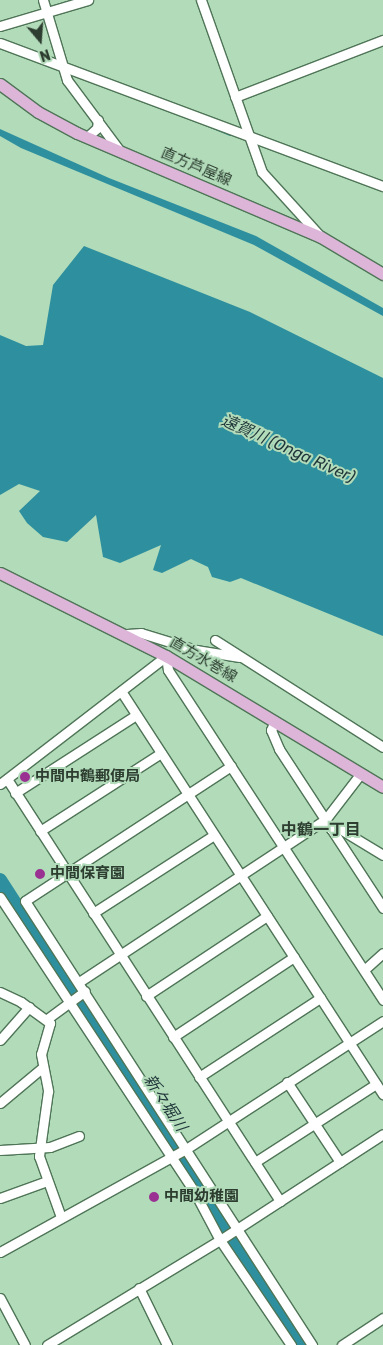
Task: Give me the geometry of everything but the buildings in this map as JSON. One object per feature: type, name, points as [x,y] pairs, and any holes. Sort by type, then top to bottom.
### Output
[{"type":"main road","name":"直方芦屋線","points":[[0,84],[38,112],[87,137],[321,237],[383,274]]},
{"type":"main road","name":"直方水巻線","points":[[0,573],[127,634],[383,787]]},
{"type":"street","points":[[43,0],[44,13],[67,80],[120,151]]},
{"type":"street","points":[[0,26],[88,0]]},
{"type":"street","points":[[201,0],[262,172],[270,184],[321,237]]},
{"type":"street","points":[[235,96],[383,40]]},
{"type":"street","points":[[0,43],[383,186]]},
{"type":"street","points":[[87,137],[97,128],[98,120]]},
{"type":"street","points":[[127,634],[141,633],[196,650],[239,657]]},
{"type":"street","points":[[215,640],[383,747]]},
{"type":"street","points":[[280,1201],[40,831],[15,793],[4,781],[166,656],[168,670],[383,1000]]},
{"type":"street","points":[[121,691],[383,1094]]},
{"type":"street","points":[[15,793],[136,715]]},
{"type":"street","points":[[275,721],[271,730],[274,739],[383,908]]},
{"type":"street","points":[[40,831],[161,753]]},
{"type":"street","points":[[231,766],[25,901],[312,1345]]},
{"type":"street","points":[[79,982],[325,820],[360,774]]},
{"type":"street","points":[[331,829],[340,829],[383,855]]},
{"type":"street","points":[[93,914],[214,835]]},
{"type":"street","points":[[0,897],[71,1001],[172,1157],[221,1239],[291,1345]]},
{"type":"street","points":[[146,996],[267,916]]},
{"type":"street","points":[[364,970],[383,953]]},
{"type":"street","points":[[173,1036],[294,957]]},
{"type":"street","points":[[0,992],[29,1007],[50,1023],[41,1054],[48,1092],[42,1147],[39,1156],[61,1217]]},
{"type":"street","points":[[47,1019],[83,992]]},
{"type":"street","points":[[199,1077],[320,998]]},
{"type":"street","points":[[0,1040],[29,1007]]},
{"type":"street","points":[[0,1252],[172,1157],[383,1021]]},
{"type":"street","points":[[0,1103],[43,1067]]},
{"type":"street","points":[[287,1082],[340,1162]]},
{"type":"street","points":[[255,1162],[376,1084]]},
{"type":"street","points":[[47,1345],[236,1230],[383,1134]]},
{"type":"street","points":[[0,1150],[42,1147],[79,1136]]},
{"type":"street","points":[[0,1198],[47,1181]]},
{"type":"street","points":[[139,1288],[167,1345]]},
{"type":"street","points":[[0,1298],[25,1345]]},
{"type":"street","points":[[342,1345],[383,1318]]},
{"type":"water","points":[[0,129],[109,178],[256,236],[383,308],[383,316],[254,245],[21,148],[0,136]]},
{"type":"water","name":"遠賀川 (Onga River)","points":[[84,246],[250,312],[383,378],[383,636],[241,578],[230,582],[212,577],[208,567],[191,559],[162,573],[153,570],[161,545],[120,563],[103,557],[96,515],[67,542],[43,537],[27,523],[19,511],[40,491],[19,484],[0,495],[0,335],[26,346],[43,345],[53,285]]},
{"type":"waterway","points":[[203,123],[230,134]]},
{"type":"waterway","name":"新々堀川","points":[[0,880],[301,1345]]},
{"type":"place","name":"中間中鶴郵便局","points":[[25,777]]},
{"type":"place","name":"中間保育園","points":[[40,874]]},
{"type":"place","name":"中間幼稚園","points":[[154,1197]]},
{"type":"district","name":"中鶴一丁目","points":[[321,830]]}]
